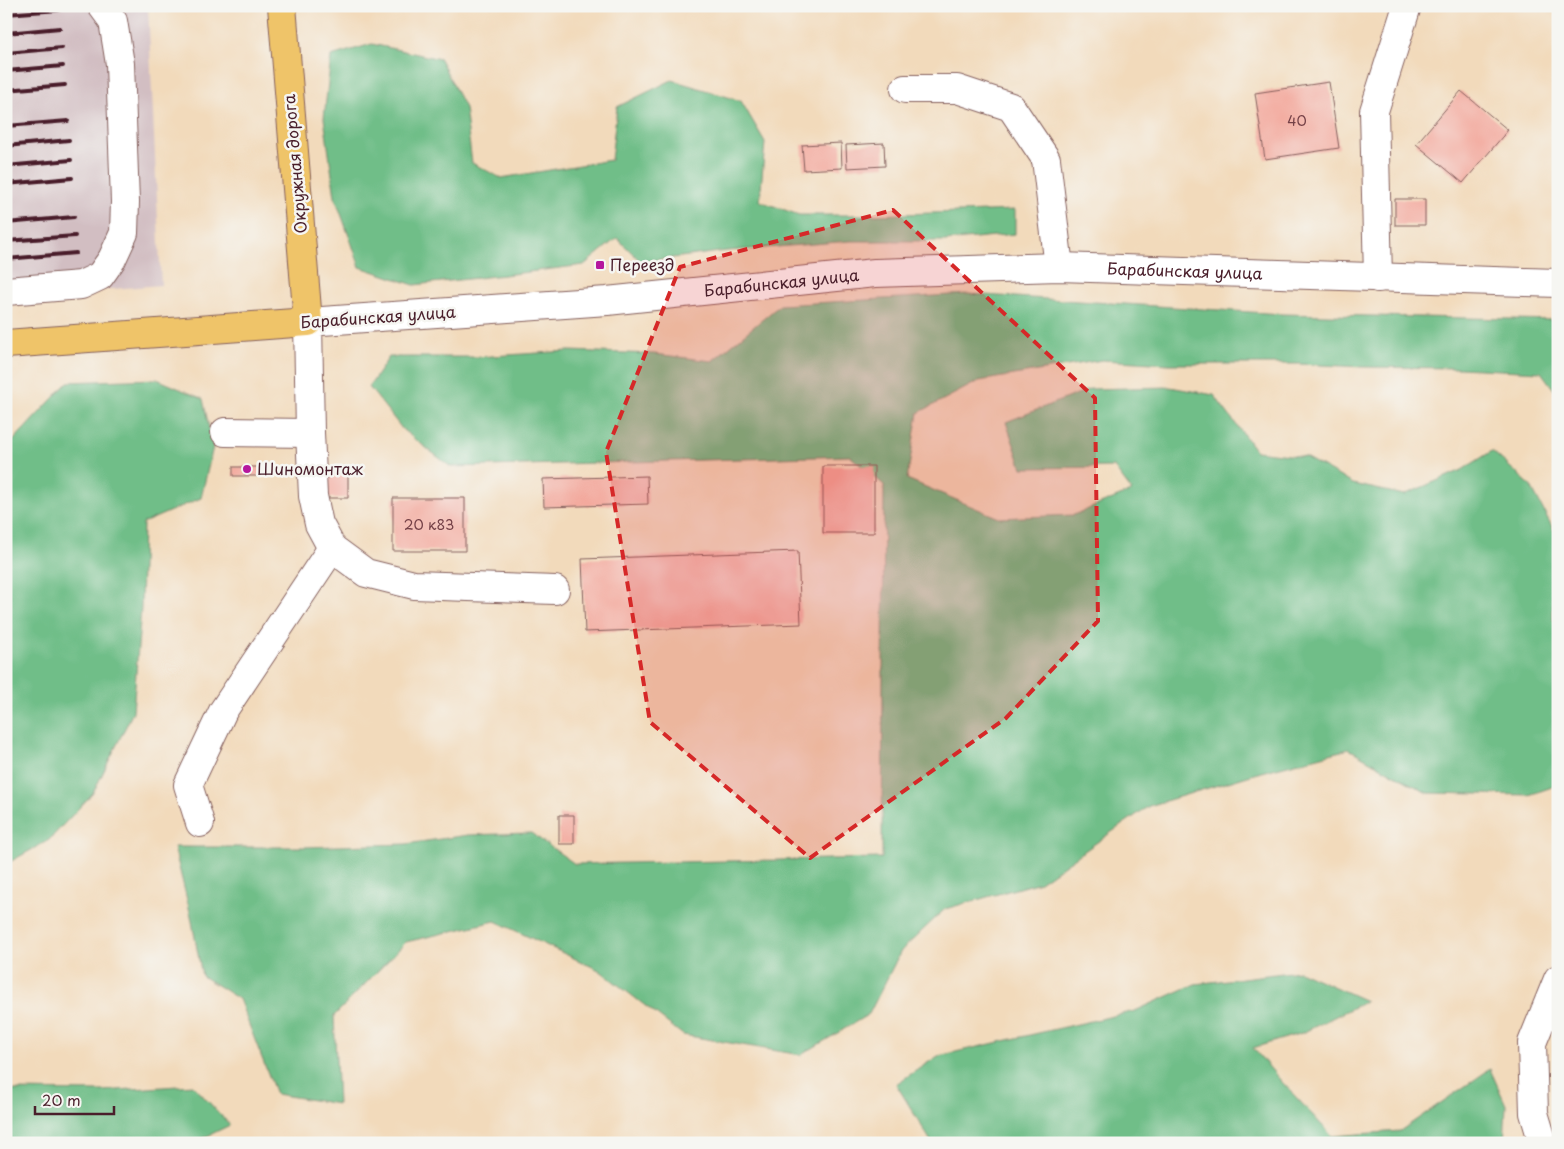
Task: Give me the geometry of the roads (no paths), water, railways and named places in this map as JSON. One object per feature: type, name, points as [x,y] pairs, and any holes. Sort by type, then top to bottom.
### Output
[{"type":"main road","name":"Окружная дорога","points":[[282,6],[308,322]]},
{"type":"main road","name":"Барабинская улица","points":[[6,344],[308,322]]},
{"type":"street","points":[[6,291],[81,285],[94,279],[100,276],[112,259],[124,233],[125,202],[120,64],[114,22],[102,6]]},
{"type":"street","points":[[1378,278],[1374,111],[1407,6]]},
{"type":"street","points":[[906,89],[957,89],[1011,106],[1046,159],[1059,267]]},
{"type":"street","name":"Барабинская улица","points":[[308,322],[608,302],[875,273],[1059,267],[1558,283]]},
{"type":"street","points":[[308,322],[313,496],[319,524],[332,548],[366,574],[414,585],[555,590]]},
{"type":"street","points":[[225,432],[310,433]]},
{"type":"street","points":[[200,824],[188,785],[223,711],[332,548]]},
{"type":"street","points":[[1543,1143],[1534,1113],[1532,1043],[1558,979]]},
{"type":"railway","points":[[6,14],[59,10]]},
{"type":"railway","points":[[6,33],[60,28]]},
{"type":"railway","points":[[6,53],[62,48]]},
{"type":"railway","points":[[6,71],[63,66]]},
{"type":"railway","points":[[6,90],[65,85]]},
{"type":"railway","points":[[6,126],[68,121]]},
{"type":"railway","points":[[6,146],[69,140]]},
{"type":"railway","points":[[6,166],[71,160]]},
{"type":"railway","points":[[6,184],[72,178]]},
{"type":"railway","points":[[6,223],[74,217]]},
{"type":"railway","points":[[6,241],[75,236]]},
{"type":"railway","points":[[6,259],[76,253]]},
{"type":"place","name":"Переезд","points":[[600,265]]},
{"type":"place","name":"Шиномонтаж","points":[[247,469]]}]
